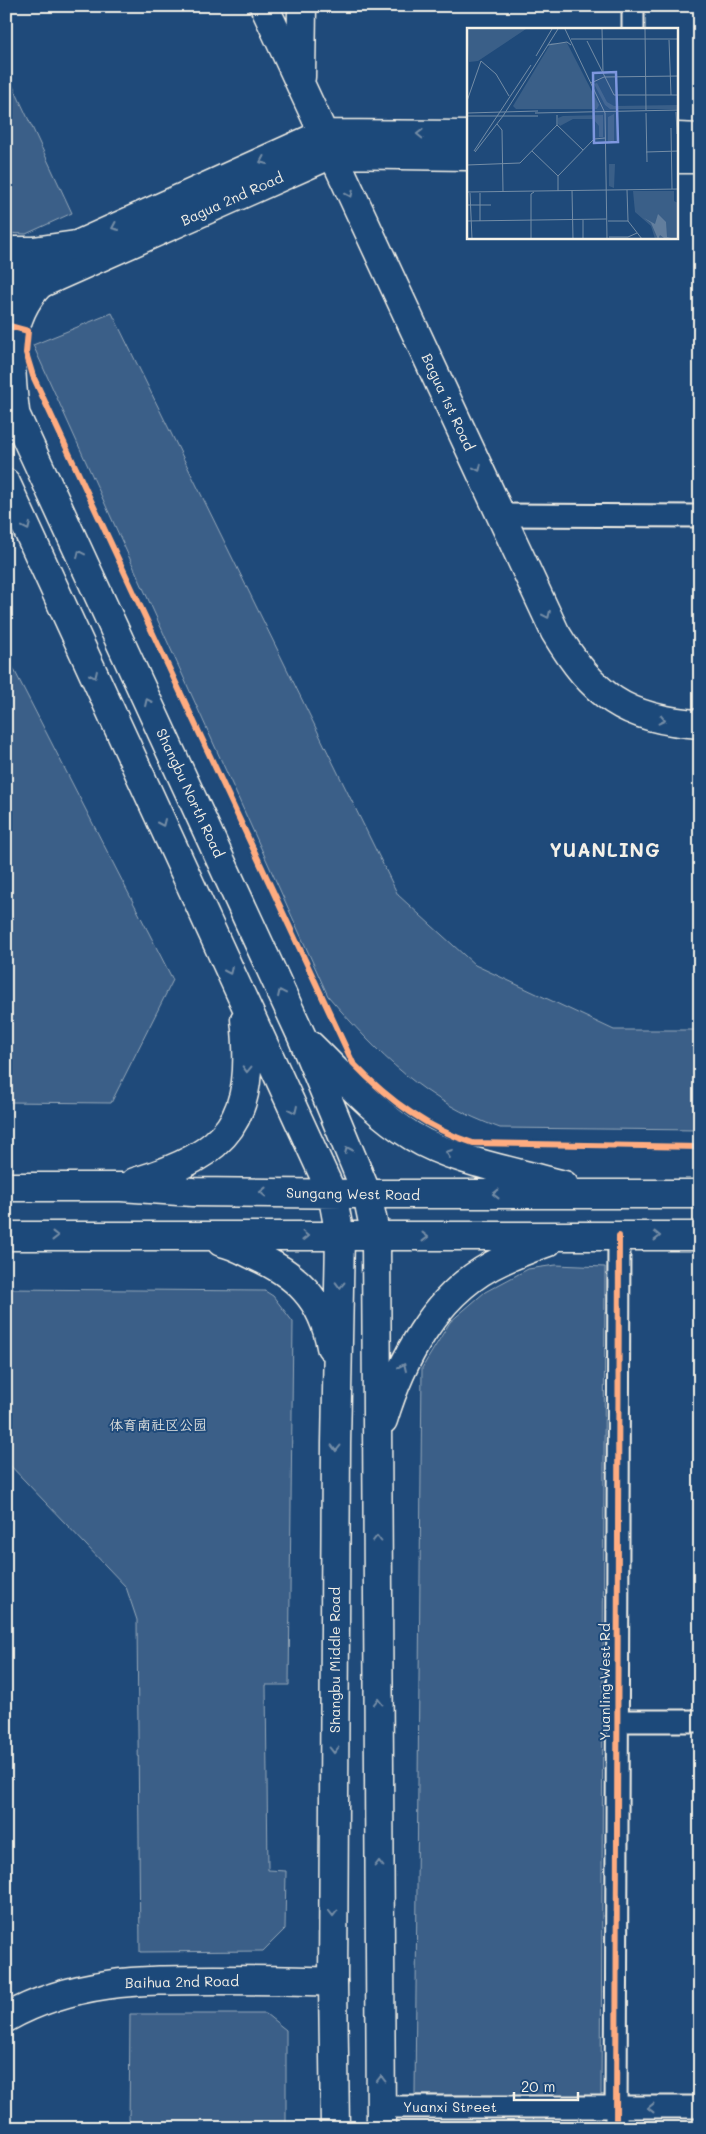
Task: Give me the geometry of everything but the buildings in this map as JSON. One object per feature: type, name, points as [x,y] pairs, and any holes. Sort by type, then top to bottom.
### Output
[{"type":"main road","name":"Bagua 1st Road","points":[[264,6],[555,632],[573,662],[596,687],[618,704],[646,716],[675,723],[700,724]]},
{"type":"main road","points":[[302,6],[302,87]]},
{"type":"main road","name":"Bagua 2nd Road","points":[[6,276],[76,245],[327,144],[467,135]]},
{"type":"main road","points":[[678,137],[700,138]]},
{"type":"main road","name":"Bagua 2nd Road","points":[[6,299],[327,144],[467,156]]},
{"type":"main road","points":[[678,159],[700,160]]},
{"type":"main road","points":[[6,251],[39,251],[76,245]]},
{"type":"main road","points":[[10,402],[11,363],[15,328],[27,297],[40,284]]},
{"type":"main road","name":"Shangbu North Road","points":[[10,402],[302,1037],[367,1194]]},
{"type":"main road","points":[[6,483],[243,1003],[332,1193]]},
{"type":"main road","points":[[120,1187],[168,1172],[190,1162],[211,1148],[230,1131],[242,1104],[247,1080],[247,1035],[243,1003]]},
{"type":"main road","points":[[302,1037],[377,1112],[414,1137],[449,1153],[597,1194]]},
{"type":"main road","name":"Sungang West Road","points":[[6,1187],[120,1187],[193,1192],[367,1194],[700,1194]]},
{"type":"main road","name":"Shangbu Middle Road","points":[[332,1193],[340,1236],[333,1982],[335,2128]]},
{"type":"main road","points":[[367,1194],[376,1237],[381,2117]]},
{"type":"main road","points":[[530,1194],[530,1236]]},
{"type":"main road","points":[[6,1236],[700,1236]]},
{"type":"main road","points":[[180,1236],[227,1243],[266,1261],[298,1280],[317,1305],[325,1323],[338,1381]]},
{"type":"main road","points":[[376,1446],[391,1394],[402,1368],[433,1318],[468,1282],[489,1266],[563,1236]]},
{"type":"main road","name":"Baihua 2nd Road","points":[[6,2018],[31,2004],[86,1988],[139,1980],[333,1982]]},
{"type":"street","points":[[633,6],[633,28]]},
{"type":"street","points":[[501,515],[700,516]]},
{"type":"street","name":"Yuanling West Rd","points":[[616,2118],[619,1236]]},
{"type":"street","points":[[617,1722],[700,1721]]},
{"type":"street","name":"Yuanxi Street","points":[[381,2117],[616,2118],[700,2107]]},
{"type":"green space","points":[[6,71],[72,213],[26,234],[6,233]]},
{"type":"green space","points":[[112,313],[398,895],[475,965],[614,1030],[700,1030],[700,1130],[500,1128],[449,1105],[405,1074],[365,1037],[328,996],[33,345]]},
{"type":"green space","points":[[6,654],[173,980],[111,1103],[6,1102]]},
{"type":"green space","points":[[556,1265],[605,1267],[601,2096],[415,2095],[422,1368],[450,1322],[485,1292],[528,1269]]},
{"type":"green space","name":"体育南社区公园","points":[[6,1289],[265,1291],[273,1296],[293,1322],[289,1685],[266,1685],[268,1870],[286,1871],[285,1929],[263,1951],[140,1952],[137,1620],[126,1587],[6,1461]]},
{"type":"green space","points":[[130,2014],[266,2014],[286,2030],[286,2128],[129,2128]]},
{"type":"cycle path","points":[[6,325],[28,331],[26,353],[33,376],[353,1063],[379,1089],[408,1111],[439,1129],[473,1143],[700,1147]]},
{"type":"cycle path","points":[[616,2128],[619,1236]]},
{"type":"district","name":"YUANLING","points":[[605,850]]}]
